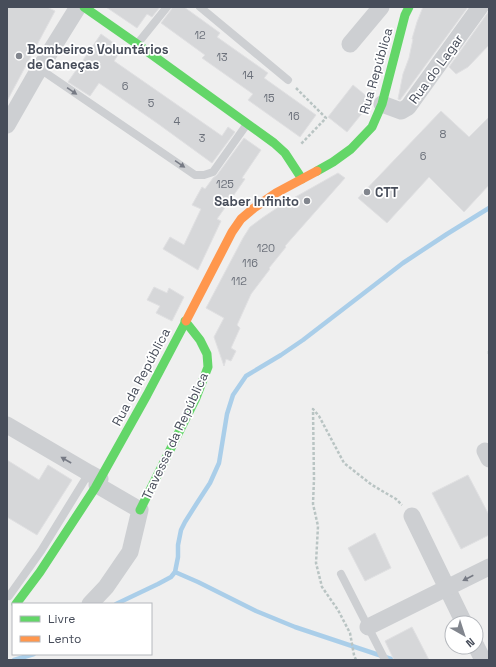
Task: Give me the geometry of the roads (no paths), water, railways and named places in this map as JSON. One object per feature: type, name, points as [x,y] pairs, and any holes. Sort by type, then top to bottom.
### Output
[{"type":"main road","points":[[84,7],[274,143],[287,156],[302,179]]},
{"type":"main road","name":"Rua República","points":[[302,179],[333,162],[351,149],[372,127],[382,104],[402,10]]},
{"type":"main road","name":"Rua da República","points":[[17,603],[40,572],[90,496],[95,479],[147,395],[232,232],[241,219],[254,208],[274,194],[302,179]]},
{"type":"main road","name":"Travessa da República","points":[[140,510],[196,398],[208,367],[207,354],[200,340],[185,322]]},
{"type":"street","points":[[7,125],[78,7]]},
{"type":"street","points":[[350,44],[381,7]]},
{"type":"street","name":"Rua do Lagar","points":[[382,104],[401,111],[408,107],[480,7]]},
{"type":"street","name":"Travessa da República","points":[[7,425],[95,479],[140,510],[130,552],[106,587],[91,603]]},
{"type":"street","points":[[412,516],[460,615]]},
{"type":"street","points":[[368,627],[489,567]]},
{"type":"lane","points":[[137,44],[167,7]]},
{"type":"lane","points":[[200,7],[288,80]]},
{"type":"lane","points":[[40,69],[196,175],[204,175],[213,172],[247,123]]},
{"type":"lane","points":[[7,598],[95,479]]},
{"type":"lane","points":[[341,574],[386,660]]},
{"type":"waterway","points":[[118,603],[171,577],[175,572],[181,530],[210,483],[219,463],[227,414],[233,395],[246,376],[303,340],[403,263],[489,208]]},
{"type":"waterway","points":[[175,572],[256,611],[295,627],[394,660]]},
{"type":"waterway","points":[[14,660],[31,655]]},
{"type":"place","name":"Bombeiros Voluntários de Caneças","points":[[19,56]]},
{"type":"place","name":"CTT","points":[[367,192]]},
{"type":"place","name":"Saber Infinito","points":[[307,201]]}]
